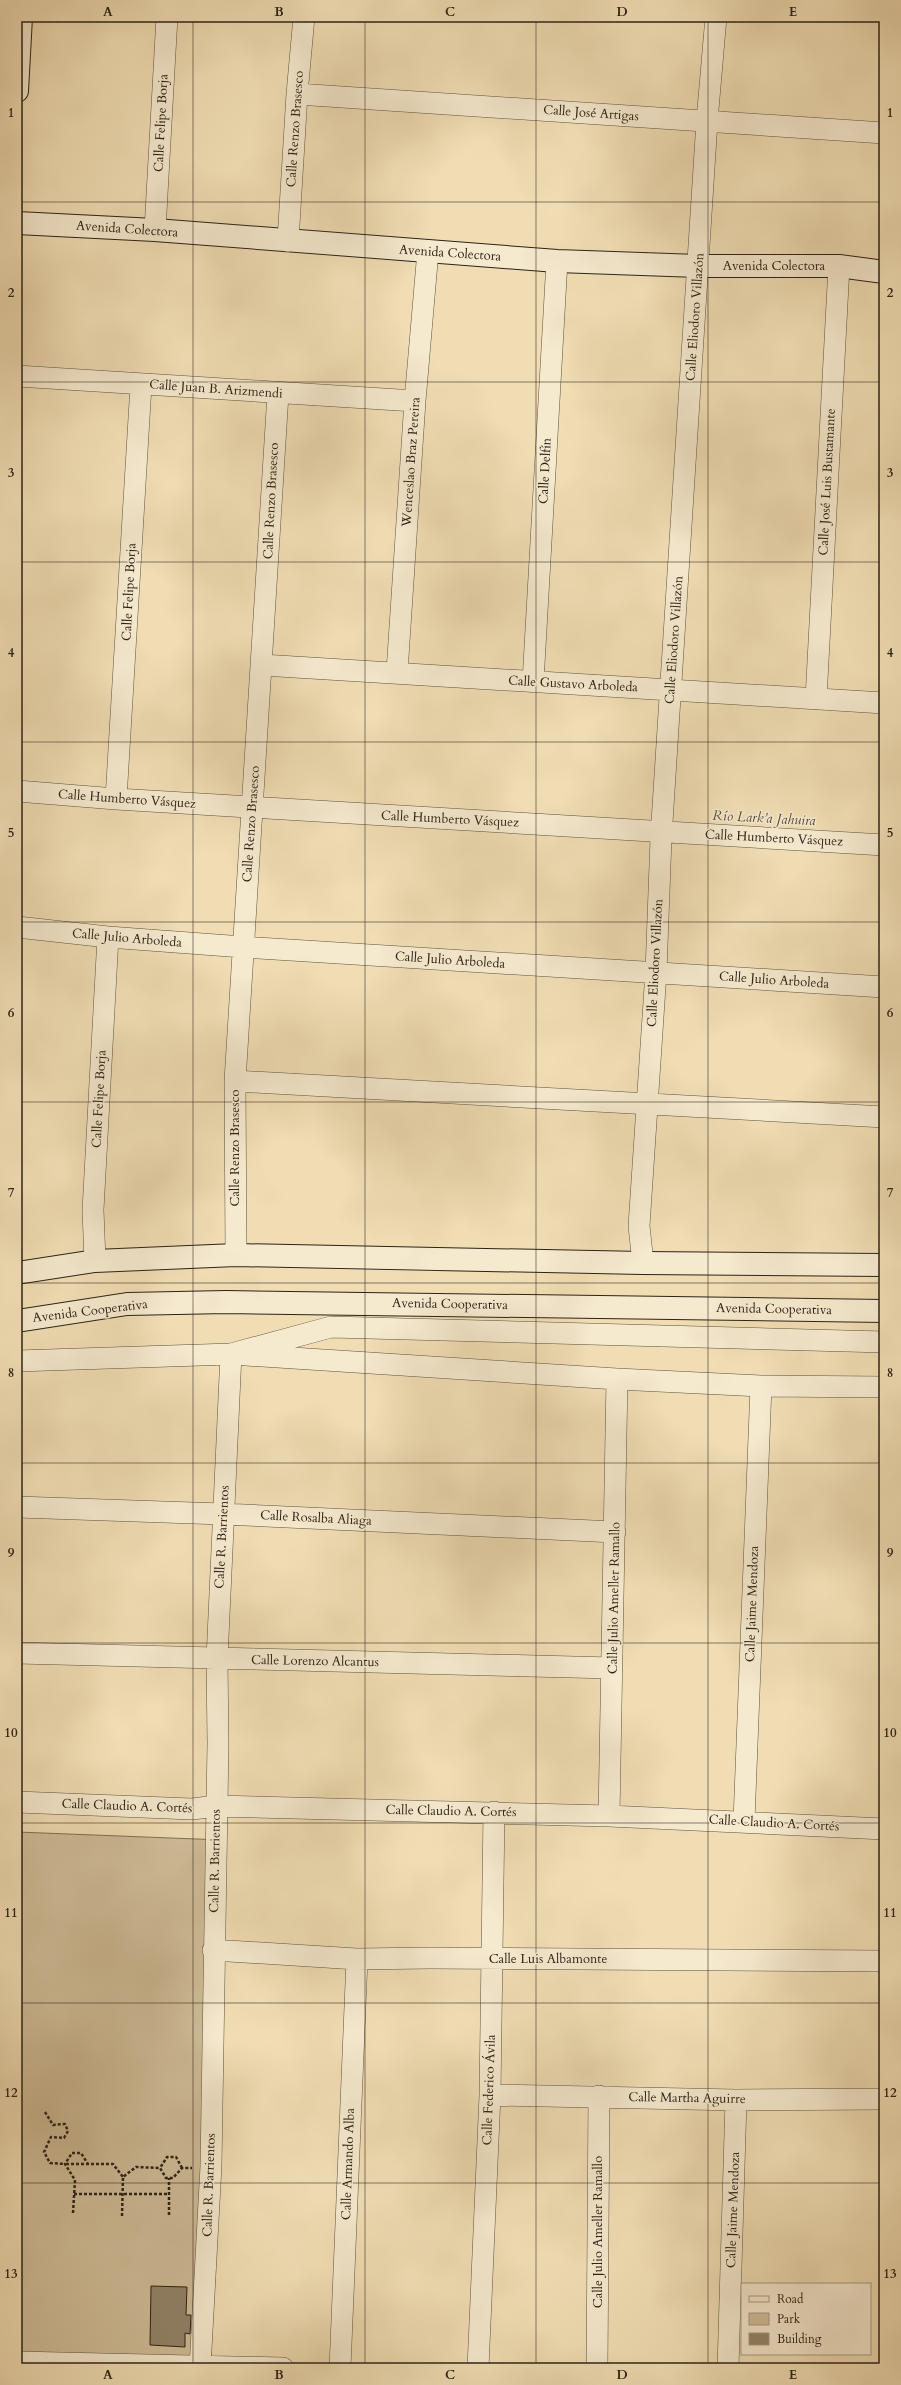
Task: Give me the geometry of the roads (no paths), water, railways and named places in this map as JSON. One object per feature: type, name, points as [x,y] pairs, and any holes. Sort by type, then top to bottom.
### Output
[{"type":"street","points":[[17,91],[21,17]]},
{"type":"street","name":"Calle Felipe Borja","points":[[155,230],[167,17]]},
{"type":"street","name":"Calle Renzo Brasesco","points":[[288,241],[297,94],[304,17]]},
{"type":"street","name":"Calle Eliodoro Villazón","points":[[643,1263],[639,1226],[656,972],[662,831],[706,121],[716,17]]},
{"type":"street","name":"Calle José Artigas","points":[[297,94],[884,134]]},
{"type":"street","name":"Avenida Colectora","points":[[17,223],[155,230],[557,261],[698,266],[839,266],[884,272]]},
{"type":"street","name":"Wenceslao Braz Pereira","points":[[397,672],[415,402],[428,251]]},
{"type":"street","name":"Calle Delfín","points":[[533,682],[557,261]]},
{"type":"street","name":"Calle José Luis Bustamante","points":[[816,699],[839,266]]},
{"type":"street","name":"Calle Juan B. Arizmendi","points":[[17,376],[415,402]]},
{"type":"street","name":"Calle Felipe Borja","points":[[116,799],[141,384]]},
{"type":"street","name":"Calle Renzo Brasesco","points":[[236,1255],[235,1081],[278,394]]},
{"type":"street","name":"Calle Gustavo Arboleda","points":[[262,665],[397,672],[533,682],[884,703]]},
{"type":"street","name":"Calle Humberto Vásquez","points":[[17,791],[116,799],[884,845]]},
{"type":"street","name":"Calle Julio Arboleda","points":[[17,928],[108,937],[243,947],[884,987]]},
{"type":"street","name":"Calle Felipe Borja","points":[[95,1261],[93,1210],[108,937]]},
{"type":"street","points":[[235,1081],[646,1105],[884,1117]]},
{"type":"street","points":[[17,1273],[95,1261],[236,1255],[643,1263],[884,1265]]},
{"type":"street","name":"Avenida Cooperativa","points":[[17,1321],[127,1304],[226,1302],[884,1311]]},
{"type":"street","points":[[231,1354],[331,1327],[884,1342]]},
{"type":"street","points":[[17,1360],[231,1354],[617,1379],[761,1386],[884,1387]]},
{"type":"street","name":"Calle R. Barrientos","points":[[200,2368],[211,2166],[217,1659],[231,1354]]},
{"type":"street","name":"Calle Julio Ameller Ramallo","points":[[609,1816],[617,1379]]},
{"type":"street","name":"Calle Jaime Mendoza","points":[[744,1821],[761,1386]]},
{"type":"street","name":"Calle Rosalba Aliaga","points":[[17,1508],[223,1514],[615,1532]]},
{"type":"street","name":"Calle Lorenzo Alcantus","points":[[17,1653],[612,1668]]},
{"type":"street","name":"Calle Claudio A. Cortés","points":[[17,1802],[192,1809],[216,1806],[494,1812],[744,1821],[884,1829]]},
{"type":"street","name":"Calle Federico Ávila","points":[[478,2368],[490,2095],[494,1812]]},
{"type":"street","name":"Calle Luis Albamonte","points":[[213,1950],[357,1959],[884,1961]]},
{"type":"street","name":"Calle Armando Alba","points":[[340,2368],[357,1959]]},
{"type":"street","name":"Calle Martha Aguirre","points":[[490,2095],[599,2096],[736,2100],[884,2099]]},
{"type":"street","name":"Calle Julio Ameller Ramallo","points":[[597,2368],[599,2096]]},
{"type":"street","name":"Calle Jaime Mendoza","points":[[728,2368],[736,2100]]},
{"type":"street","points":[[17,2362],[200,2368],[283,2368]]},
{"type":"water label","name":"Río Lark’a Jahuira","points":[[764,818]]}]
